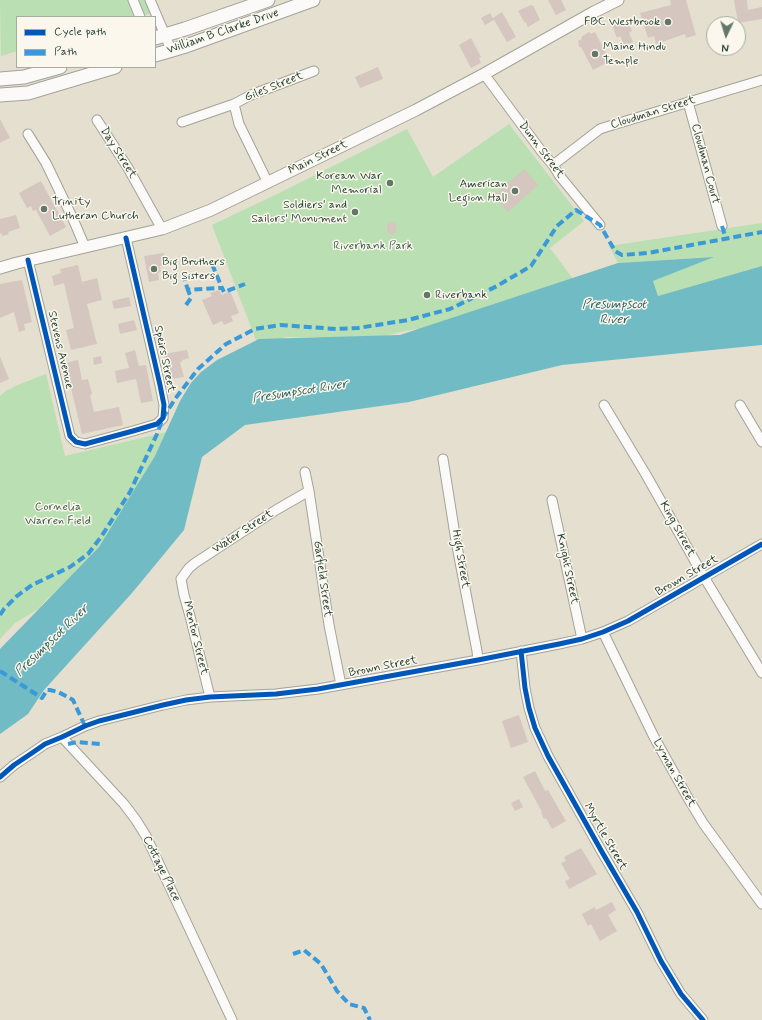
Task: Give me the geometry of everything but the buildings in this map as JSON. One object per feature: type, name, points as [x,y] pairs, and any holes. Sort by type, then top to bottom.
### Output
[{"type":"highway","name":"William B Clarke Drive","points":[[160,36],[268,0]]},
{"type":"highway","name":"William B Clarke Drive","points":[[156,55],[186,46],[313,0]]},
{"type":"highway","points":[[0,79],[24,77],[56,68]]},
{"type":"highway","points":[[0,95],[28,93],[112,68]]},
{"type":"main road","name":"Main Street","points":[[0,268],[28,260],[126,238],[162,228],[211,210],[416,110],[618,0]]},
{"type":"street","points":[[133,0],[140,16]]},
{"type":"street","points":[[150,0],[154,16]]},
{"type":"street","points":[[156,22],[160,36],[171,50]]},
{"type":"street","name":"Giles Street","points":[[182,122],[234,104],[251,95],[314,71]]},
{"type":"street","name":"Dunn Street","points":[[484,74],[572,192],[600,225]]},
{"type":"street","name":"Cloudman Street","points":[[553,165],[600,129],[762,80]]},
{"type":"street","name":"Cloudman Court","points":[[688,102],[722,226]]},
{"type":"street","name":"Giles Street","points":[[234,104],[239,124],[268,183]]},
{"type":"street","name":"Day Street","points":[[97,120],[128,168],[162,228]]},
{"type":"street","points":[[28,134],[46,163],[85,247]]},
{"type":"street","name":"Speirs Street","points":[[76,442],[85,444],[133,432],[157,424],[163,418],[164,405],[160,385],[126,238]]},
{"type":"street","name":"Stevens Avenue","points":[[28,260],[70,436],[76,442]]},
{"type":"street","name":"King Street","points":[[604,405],[656,492],[704,578],[762,673]]},
{"type":"street","points":[[740,405],[762,442]]},
{"type":"street","name":"High Street","points":[[443,459],[456,541],[478,660]]},
{"type":"street","name":"Garfield Street","points":[[305,472],[329,625],[341,685]]},
{"type":"street","name":"Water Street","points":[[181,579],[189,568],[195,563],[276,510],[309,491]]},
{"type":"street","name":"Knight Street","points":[[552,500],[582,639]]},
{"type":"street","name":"Brown Street","points":[[0,777],[14,765],[45,744],[62,736],[85,726],[163,705],[210,697],[276,694],[341,685],[582,639],[628,621],[762,544]]},
{"type":"street","name":"Mentor Street","points":[[181,579],[210,697]]},
{"type":"street","name":"Lyman Street","points":[[603,632],[654,738],[688,798],[703,823],[762,904]]},
{"type":"street","name":"Myrtle Street","points":[[521,651],[529,708],[535,728],[548,756],[637,912],[661,960],[681,994],[703,1020]]},
{"type":"street","name":"Cottage Place","points":[[62,736],[124,804],[146,836],[232,1020]]},
{"type":"green space","points":[[0,0],[148,0],[159,11],[141,16],[16,16],[16,51],[1,56]]},
{"type":"green space","name":"Riverbank Park","points":[[509,124],[584,221],[550,248],[576,283],[426,328],[404,331],[381,337],[347,341],[315,337],[286,337],[259,348],[212,225],[407,129],[433,177]]},
{"type":"green space","points":[[762,223],[762,266],[658,296],[653,281],[712,257],[618,263],[609,246]]},
{"type":"green space","name":"Cornelia Warren Field","points":[[46,374],[65,456],[167,432],[131,518],[38,609],[15,623],[0,639],[0,396],[8,389],[9,390],[15,386]]},
{"type":"water","name":"Presumpscot River","points":[[714,257],[653,281],[658,296],[762,266],[762,345],[562,365],[409,402],[245,425],[202,457],[184,530],[132,593],[44,690],[28,714],[0,734],[0,649],[99,547],[155,456],[180,401],[191,383],[201,372],[217,360],[259,339],[400,335],[618,263]]},
{"type":"marked path","points":[[0,615],[17,596],[32,585],[70,567],[88,554],[101,537],[130,492],[163,418],[175,399],[198,369],[226,344],[255,329],[280,325],[336,329],[358,328],[408,320],[450,309],[497,286],[531,266],[557,226],[576,210],[600,225],[615,251],[622,255],[648,253],[762,232]]},
{"type":"marked path","points":[[722,226],[726,239]]},
{"type":"marked path","points":[[212,264],[222,288]]},
{"type":"marked path","points":[[187,274],[184,278],[188,290],[222,288],[224,292],[245,284]]},
{"type":"marked path","points":[[186,305],[191,298],[188,290]]},
{"type":"marked path","points":[[0,671],[42,698],[47,690],[50,690],[58,692],[73,700],[85,726]]},
{"type":"marked path","points":[[68,744],[77,742],[101,744]]},
{"type":"marked path","points":[[293,954],[304,950],[321,964],[337,991],[349,1004],[364,1008],[370,1020]]},
{"type":"cycle path","points":[[28,260],[70,436],[76,442],[85,444],[157,424],[163,418],[164,405],[160,385],[126,238]]},
{"type":"cycle path","points":[[0,777],[14,765],[45,744],[85,726],[163,705],[210,697],[276,694],[318,689],[478,660],[582,639],[628,621],[762,544]]},
{"type":"cycle path","points":[[521,651],[529,708],[535,728],[548,756],[637,912],[661,961],[681,994],[703,1020]]},
{"type":"place","name":"FBC Westbrook","points":[[668,22]]},
{"type":"place","name":"Maine Hindu Temple","points":[[595,54]]},
{"type":"place","name":"Korean War Memorial","points":[[390,183]]},
{"type":"place","name":"American Legion Hall","points":[[515,191]]},
{"type":"place","name":"Trinity Lutheran Church","points":[[44,209]]},
{"type":"place","name":"Soldiers' and Sailors' Monument","points":[[355,212]]},
{"type":"place","name":"Big Brothers Big Sisters","points":[[154,269]]},
{"type":"place","name":"Riverbank","points":[[427,295]]}]
